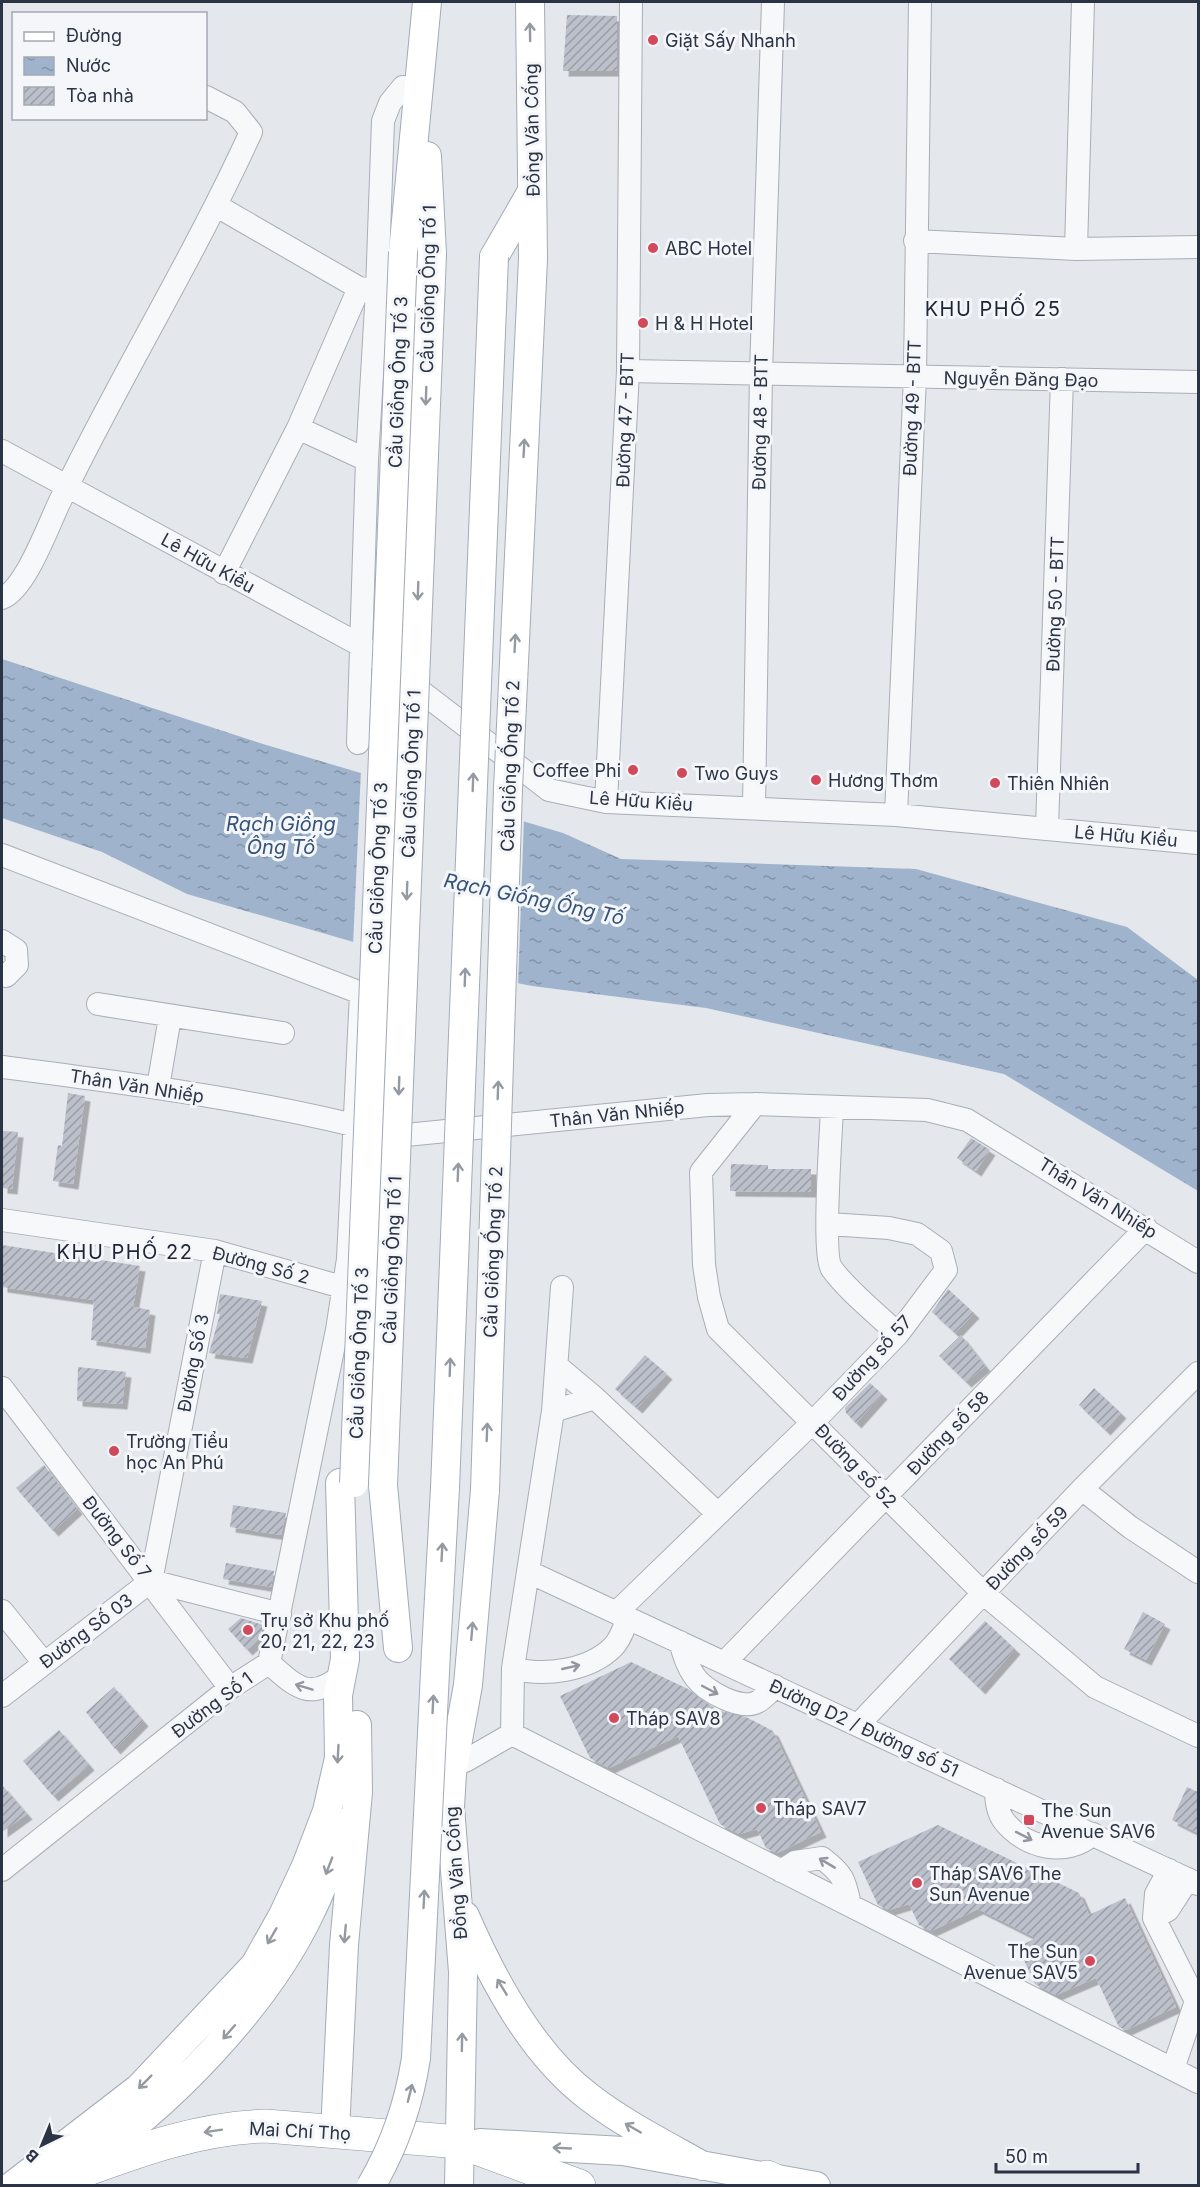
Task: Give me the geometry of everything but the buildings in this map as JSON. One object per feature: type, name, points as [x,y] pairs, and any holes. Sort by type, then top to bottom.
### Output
[{"type":"highway","name":"Mai Chí Thọ","points":[[48,2183],[155,2145],[212,2130],[266,2126],[460,2142],[579,2186]]},
{"type":"main road","points":[[396,252],[408,2]]},
{"type":"main road","points":[[396,252],[422,64],[427,2]]},
{"type":"main road","name":"Đồng Văn Cống","points":[[530,2],[533,259]]},
{"type":"main road","points":[[403,87],[422,64]]},
{"type":"main road","name":"Cầu Giồng Ông Tố 1","points":[[398,1646],[383,1485],[432,254],[422,64]]},
{"type":"main road","points":[[371,2186],[399,2131],[412,2086],[416,2058],[445,1488],[494,257],[532,190]]},
{"type":"main road","name":"Cầu Giồng Ông Tố 3","points":[[347,1483],[396,252]]},
{"type":"main road","name":"Cầu Giồng Ống Tố 2","points":[[485,1490],[508,789],[533,259]]},
{"type":"main road","points":[[12,2186],[139,2088],[255,1965],[288,1905],[327,1811],[339,1758],[340,1685],[345,1659],[347,1483]]},
{"type":"main road","points":[[335,2132],[344,1945],[358,1792],[347,1483]]},
{"type":"main road","name":"Đồng Văn Cống","points":[[459,2186],[463,1982],[451,1833],[454,1758],[468,1685],[485,1490]]},
{"type":"main road","points":[[48,2183],[105,2149],[152,2110],[230,2033],[278,1968],[311,1912],[358,1792]]},
{"type":"main road","points":[[458,1898],[492,1971],[549,2057],[586,2095],[627,2124],[703,2166]]},
{"type":"main road","name":"Mai Chí Thọ","points":[[460,2142],[623,2151],[776,2181],[816,2186]]},
{"type":"street","name":"Đường 47 - BTT","points":[[606,802],[627,371],[631,2]]},
{"type":"street","name":"Đường 48 - BTT","points":[[754,807],[760,373],[773,2]]},
{"type":"street","name":"Đường 49 - BTT","points":[[896,815],[915,376],[915,241],[920,2]]},
{"type":"street","points":[[1076,249],[1083,2]]},
{"type":"street","points":[[358,743],[367,460],[368,289],[382,121],[390,103],[403,87]]},
{"type":"street","points":[[2,598],[20,583],[67,486],[217,206],[251,132],[235,112],[207,98]]},
{"type":"street","points":[[217,206],[368,289]]},
{"type":"street","points":[[915,241],[1076,249],[1198,247]]},
{"type":"street","points":[[224,573],[368,289]]},
{"type":"street","name":"Nguyễn Đăng Đạo","points":[[627,371],[1198,382]]},
{"type":"street","name":"Đường 50 - BTT","points":[[1047,828],[1062,379]]},
{"type":"street","points":[[298,428],[367,460]]},
{"type":"street","name":"Lê Hữu Kiều","points":[[2,451],[362,646],[549,790],[606,802],[896,815],[1198,843]]},
{"type":"street","name":"Đường Số 1","points":[[2,855],[361,993],[348,1259],[337,1330],[269,1664],[230,1688],[2,1870]]},
{"type":"street","points":[[2,941],[16,950],[17,965],[6,976],[2,975]]},
{"type":"street","points":[[98,1004],[283,1033]]},
{"type":"street","points":[[158,1088],[170,1017]]},
{"type":"street","name":"Thân Văn Nhiếp","points":[[2,1067],[158,1088],[353,1124],[396,1136],[708,1106],[754,1104],[927,1110],[967,1120],[1198,1262]]},
{"type":"street","name":"Đường số 52","points":[[754,1104],[701,1172],[704,1265],[709,1297],[718,1329],[813,1422],[885,1498],[983,1593],[1095,1686],[1198,1736]]},
{"type":"street","points":[[832,1108],[829,1224],[826,1244],[830,1267],[898,1334]]},
{"type":"street","name":"Đường Số 2","points":[[2,1220],[215,1251],[342,1287]]},
{"type":"street","name":"Đường số 57","points":[[513,1668],[529,1672],[548,1672],[593,1661],[613,1647],[623,1632],[622,1615],[717,1513],[813,1422],[898,1334],[946,1270],[941,1251],[917,1234],[889,1228],[829,1224]]},
{"type":"street","name":"Đường số 58","points":[[724,1663],[1146,1228]]},
{"type":"street","name":"Đường Số 3","points":[[151,1581],[215,1251]]},
{"type":"street","points":[[512,1734],[513,1668],[553,1411],[558,1367],[562,1287]]},
{"type":"street","points":[[558,1367],[595,1398],[717,1513]]},
{"type":"street","name":"Đường Số 7","points":[[2,1388],[151,1581],[230,1688]]},
{"type":"street","name":"Đường số 59","points":[[858,1725],[1082,1489],[1194,1388]]},
{"type":"street","points":[[553,1411],[595,1398]]},
{"type":"street","points":[[1082,1489],[1130,1527],[1198,1572]]},
{"type":"street","name":"Đường D2 / Đường số 51","points":[[529,1572],[1185,1878]]},
{"type":"street","name":"Đường Số 03","points":[[2,1696],[151,1581],[280,1614]]},
{"type":"street","points":[[2,1611],[44,1663]]},
{"type":"street","points":[[680,1642],[686,1663],[702,1685],[725,1697],[742,1704],[757,1703],[775,1686]]},
{"type":"street","points":[[269,1664],[304,1689],[321,1689],[340,1685]]},
{"type":"street","points":[[454,1758],[465,1761],[512,1734]]},
{"type":"street","points":[[512,1734],[781,1871],[795,1862],[822,1858],[838,1870],[845,1881],[850,1905],[1198,2082]]},
{"type":"street","points":[[996,1789],[997,1805],[1003,1820],[1014,1831],[1046,1847],[1065,1850],[1084,1842],[1093,1834]]},
{"type":"street","points":[[1173,2069],[1196,2001],[1154,1918],[1168,1910],[1185,1878]]},
{"type":"water","points":[[2,659],[263,744],[563,833],[621,859],[916,869],[1127,927],[1198,980],[1198,1191],[1004,1074],[706,1008],[532,986],[447,969],[187,894],[102,852],[2,818]]},
{"type":"pier","points":[[361,770],[524,818],[518,986],[446,972],[353,945]]},
{"type":"place","name":"Giặt Sấy Nhanh","points":[[653,40]]},
{"type":"place","name":"ABC Hotel","points":[[653,248]]},
{"type":"place","name":"H & H Hotel","points":[[643,323]]},
{"type":"place","name":"Coffee Phi","points":[[633,770]]},
{"type":"place","name":"Two Guys","points":[[682,773]]},
{"type":"place","name":"Hương Thơm","points":[[816,780]]},
{"type":"place","name":"Thiên Nhiên","points":[[995,783]]},
{"type":"place","name":"Trường Tiểu học An Phú","points":[[114,1451]]},
{"type":"place","name":"Trụ sở Khu phố 20, 21, 22, 23","points":[[248,1630]]},
{"type":"place","name":"Tháp SAV8","points":[[614,1718]]},
{"type":"place","name":"Tháp SAV7","points":[[761,1808]]},
{"type":"place","name":"The Sun Avenue SAV6","points":[[1029,1820]]},
{"type":"place","name":"Tháp SAV6 The Sun Avenue","points":[[917,1883]]},
{"type":"place","name":"The Sun Avenue SAV5","points":[[1090,1961]]},
{"type":"district","name":"KHU PHỐ 25","points":[[993,309]]},
{"type":"district","name":"KHU PHỐ 22","points":[[125,1252]]},
{"type":"water label","name":"Rạch Giồng Ông Tố","points":[[281,836]]},
{"type":"water label","name":"Rạch Giống Ống Tố","points":[[534,899]]}]
